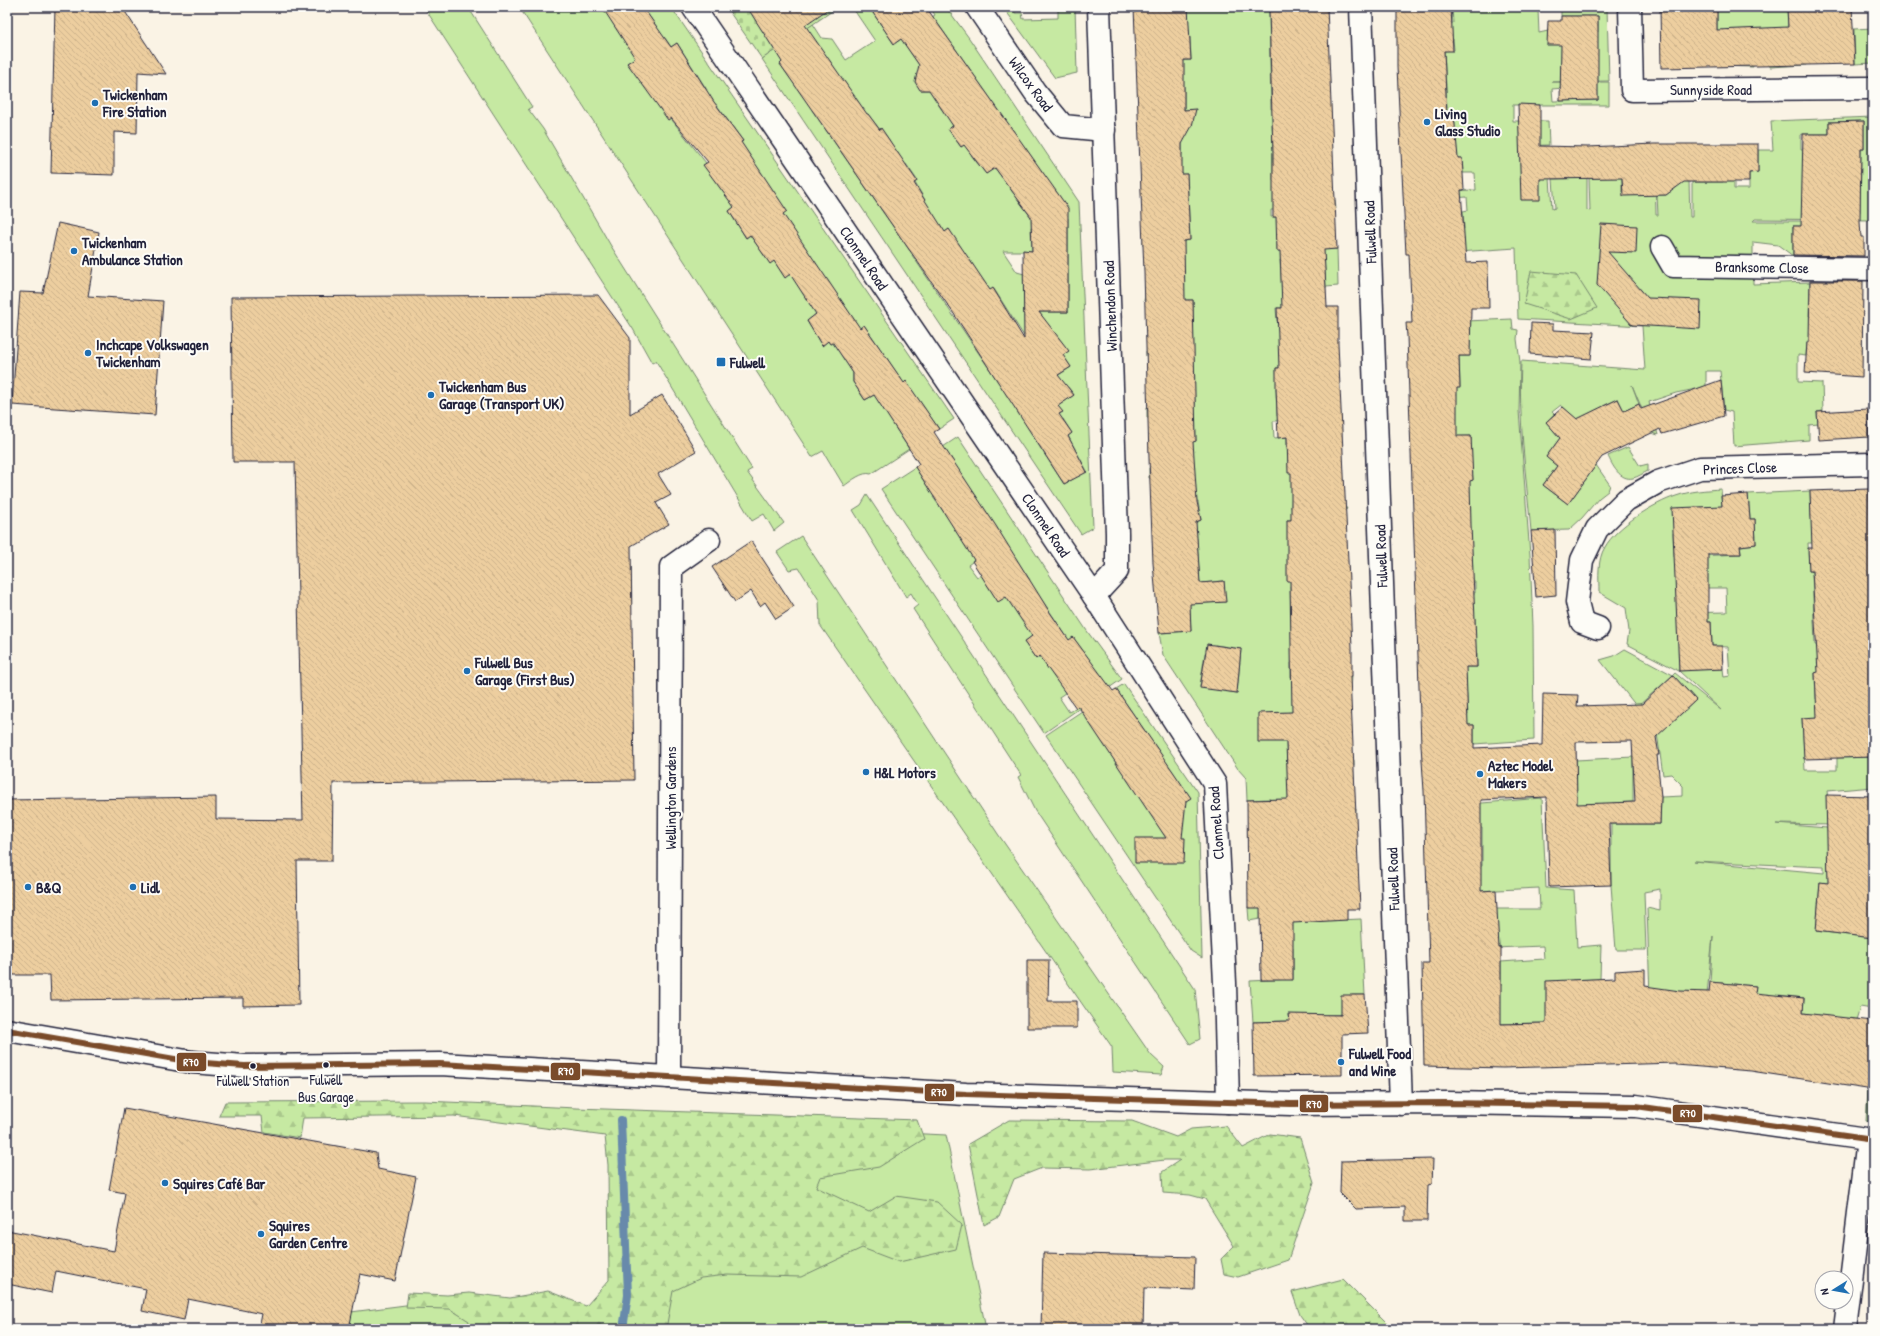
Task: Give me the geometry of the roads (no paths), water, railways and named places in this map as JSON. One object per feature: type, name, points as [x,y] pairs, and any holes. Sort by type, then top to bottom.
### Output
[{"type":"street","name":"Clonmel Road","points":[[693,7],[1094,596],[1215,784],[1225,983],[1228,1102]]},
{"type":"street","name":"Wilcox Road","points":[[977,7],[1035,92],[1063,126],[1104,130]]},
{"type":"street","name":"Winchendon Road","points":[[1094,596],[1117,571],[1117,533],[1099,7]]},
{"type":"street","name":"Fulwell Road","points":[[1361,7],[1401,1104]]},
{"type":"street","name":"Sunnyside Road","points":[[1630,7],[1632,90],[1873,88]]},
{"type":"street","name":"Branksome Close","points":[[1662,247],[1673,266],[1873,269]]},
{"type":"street","name":"Princes Close","points":[[1598,628],[1582,622],[1577,602],[1582,560],[1597,529],[1626,500],[1658,482],[1700,468],[1873,464]]},
{"type":"street","name":"Wellington Gardens","points":[[669,1077],[671,567],[709,540]]},
{"type":"street","points":[[7,1030],[192,1062],[244,1066],[440,1064],[966,1094],[1327,1105],[1401,1104],[1636,1106],[1871,1140],[1845,1329]]},
{"type":"waterway","points":[[621,1120],[628,1295],[623,1329]]},
{"type":"place","name":"Twickenham Fire Station","points":[[95,103]]},
{"type":"place","name":"Living Glass Studio","points":[[1427,122]]},
{"type":"place","name":"Twickenham Ambulance Station","points":[[74,251]]},
{"type":"place","name":"Inchcape Volkswagen Twickenham","points":[[88,353]]},
{"type":"place","name":"Fulwell","points":[[721,362]]},
{"type":"place","name":"Twickenham Bus Garage (Transport UK)","points":[[431,395]]},
{"type":"place","name":"Fulwell Bus Garage (First Bus)","points":[[467,671]]},
{"type":"place","name":"H&L Motors","points":[[866,772]]},
{"type":"place","name":"Aztec Model Makers","points":[[1480,774]]},
{"type":"place","name":"B&Q","points":[[28,887]]},
{"type":"place","name":"Lidl","points":[[133,887]]},
{"type":"place","name":"Fulwell Food and Wine","points":[[1341,1062]]},
{"type":"place","name":"Fulwell Bus Garage","points":[[326,1065]]},
{"type":"place","name":"Fulwell Station","points":[[253,1066]]},
{"type":"place","name":"Squires Café Bar","points":[[165,1183]]},
{"type":"place","name":"Squires Garden Centre","points":[[261,1234]]}]
